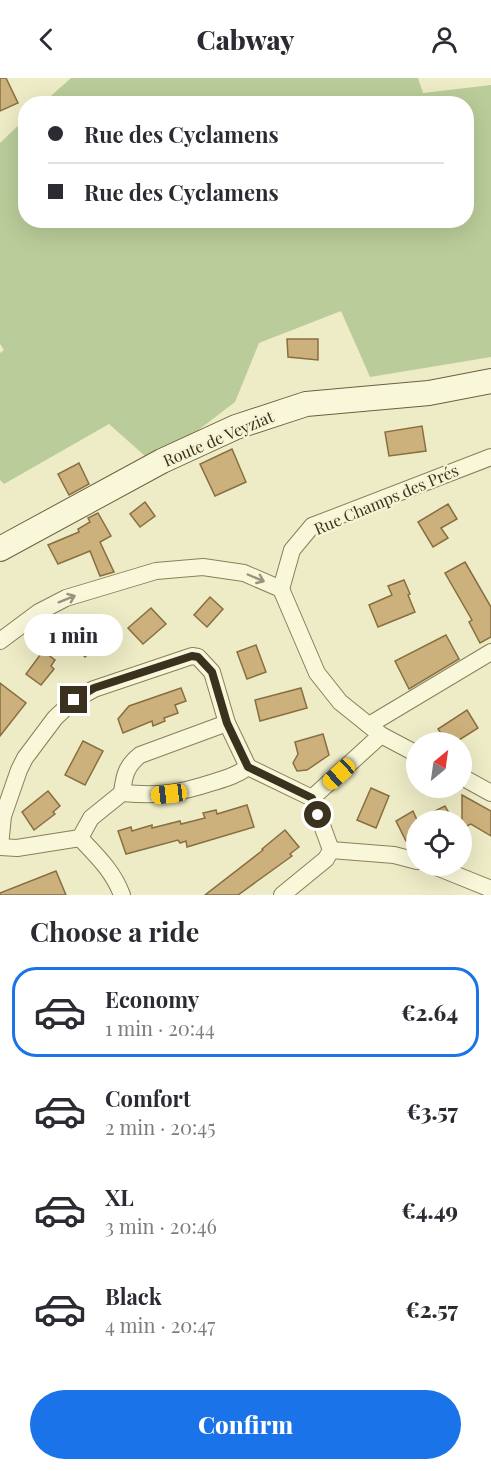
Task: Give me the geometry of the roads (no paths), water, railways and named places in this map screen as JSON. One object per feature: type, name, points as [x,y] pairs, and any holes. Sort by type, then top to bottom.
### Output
[{"type":"street","name":"Route de Veyziat","points":[[0,549],[162,461],[236,427],[306,404],[429,393],[491,381]]},
{"type":"street","name":"Rue Champs des Prés","points":[[281,589],[292,550],[312,526],[491,457]]},
{"type":"street","points":[[0,641],[39,612],[66,598],[156,571],[203,567],[244,573],[281,589],[318,673],[340,702],[375,730],[406,748]]},
{"type":"street","points":[[312,798],[375,730],[491,652]]},
{"type":"street","points":[[80,838],[17,848],[0,846],[3,816],[25,758],[55,718],[74,700],[94,688],[192,656],[198,657],[212,672],[227,723],[248,767],[312,798],[331,850],[326,859],[282,895]]},
{"type":"street","points":[[122,793],[124,774],[129,763],[140,755],[227,723]]},
{"type":"street","points":[[80,838],[91,818],[122,793],[157,795],[182,792],[238,775],[248,767]]},
{"type":"street","points":[[472,783],[491,793]]},
{"type":"street","points":[[80,838],[106,866],[117,881],[122,895]]},
{"type":"street","points":[[331,850],[394,855],[406,858]]},
{"type":"street","points":[[459,876],[491,889]]}]
